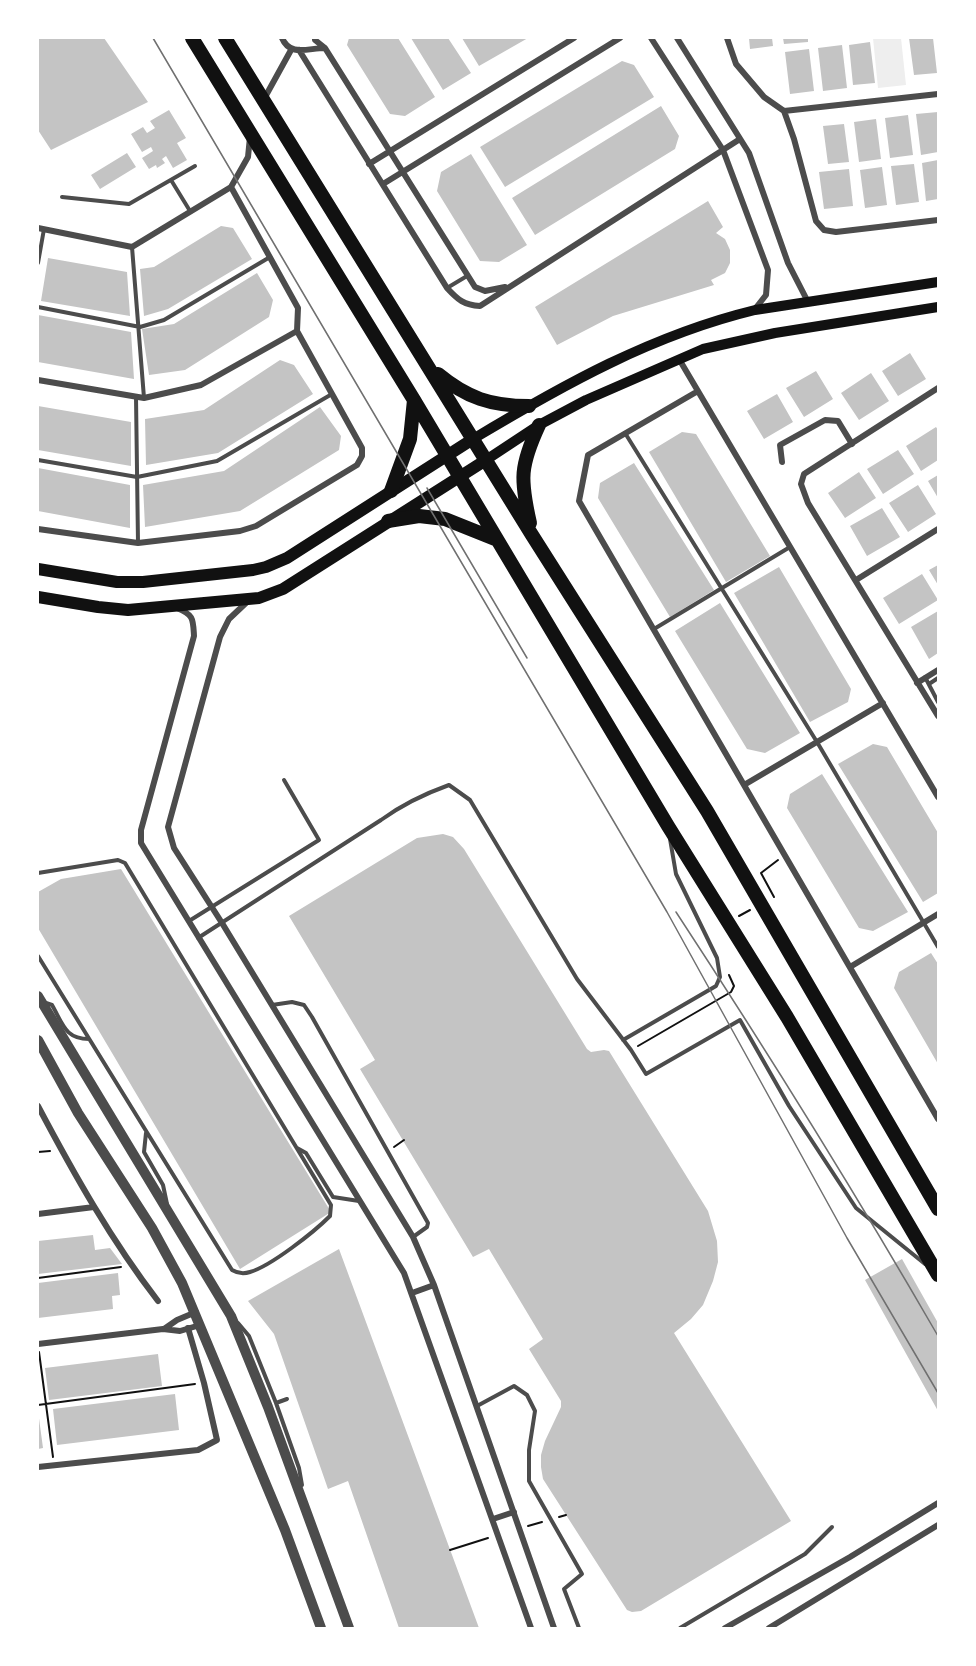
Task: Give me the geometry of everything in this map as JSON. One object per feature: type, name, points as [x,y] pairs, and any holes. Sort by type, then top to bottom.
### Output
[{"type":"highway","points":[[192,38],[414,400],[495,539],[786,1017],[938,1274]]},
{"type":"highway","points":[[225,38],[532,535],[708,811],[939,1209]]},
{"type":"highway","points":[[429,367],[450,385],[487,402],[504,406],[529,406]]},
{"type":"highway","points":[[391,491],[410,439],[414,400]]},
{"type":"highway","points":[[532,535],[522,487],[522,468],[539,424]]},
{"type":"highway","points":[[388,521],[419,516],[445,519],[495,539]]},
{"type":"main road","points":[[38,569],[117,582],[143,582],[266,567],[287,558],[446,454],[584,374],[659,341],[728,316],[755,310],[939,282]]},
{"type":"main road","points":[[38,597],[128,610],[259,598],[283,589],[539,424],[586,400],[678,359],[731,342],[939,307]]},
{"type":"street","points":[[282,38],[287,46],[295,50],[325,48]]},
{"type":"street","points":[[315,38],[325,48],[475,287],[485,291],[509,287]]},
{"type":"street","points":[[369,164],[573,38]]},
{"type":"street","points":[[383,184],[620,38]]},
{"type":"street","points":[[651,38],[723,150],[768,270],[766,295],[755,310]]},
{"type":"street","points":[[677,38],[749,153],[788,263],[808,302]]},
{"type":"street","points":[[727,38],[736,64],[764,98],[784,111],[795,139],[816,221],[824,230],[836,232],[939,220]]},
{"type":"street","points":[[264,99],[295,50]]},
{"type":"street","points":[[295,50],[383,184],[447,288],[464,304],[480,306],[740,139]]},
{"type":"street","points":[[784,111],[939,94]]},
{"type":"street","points":[[41,229],[132,247],[231,187],[248,157],[250,132]]},
{"type":"street","points":[[38,529],[138,543],[240,531],[256,526],[357,465],[362,456],[362,448],[297,331],[298,308],[231,187]]},
{"type":"street","points":[[38,380],[144,398],[201,385],[297,331]]},
{"type":"street","points":[[678,359],[939,797]]},
{"type":"street","points":[[939,388],[804,474],[801,484],[808,504],[939,716]]},
{"type":"street","points":[[698,391],[588,455],[579,501],[939,1119]]},
{"type":"street","points":[[782,462],[780,446],[825,420],[838,421],[852,444]]},
{"type":"street","points":[[856,580],[939,529]]},
{"type":"street","points":[[259,598],[247,602],[236,610],[220,637],[168,827],[174,848],[413,1237],[435,1285],[554,1629]]},
{"type":"street","points":[[171,606],[186,612],[193,620],[194,636],[141,830],[141,843],[404,1273],[531,1629]]},
{"type":"street","points":[[917,683],[939,670]]},
{"type":"street","points":[[744,785],[883,703]]},
{"type":"street","points":[[850,968],[939,914]]},
{"type":"street","points":[[39,998],[231,1316],[304,1503],[349,1629]]},
{"type":"street","points":[[38,1040],[78,1113],[152,1228],[196,1312],[285,1530],[321,1629]]},
{"type":"street","points":[[38,1106],[94,1207],[131,1265],[158,1301]]},
{"type":"street","points":[[38,1214],[94,1207]]},
{"type":"street","points":[[412,1293],[435,1285]]},
{"type":"street","points":[[163,1329],[196,1312]]},
{"type":"street","points":[[38,1344],[163,1329],[180,1331],[201,1324]]},
{"type":"street","points":[[38,1467],[198,1450],[217,1440],[188,1328]]},
{"type":"street","points":[[725,1629],[939,1503]]},
{"type":"street","points":[[492,1519],[514,1512]]},
{"type":"street","points":[[769,1629],[939,1526]]},
{"type":"lane","points":[[62,197],[129,204],[195,166]]},
{"type":"lane","points":[[171,180],[190,212]]},
{"type":"lane","points":[[38,263],[41,229]]},
{"type":"lane","points":[[132,247],[144,398]]},
{"type":"lane","points":[[38,307],[140,327],[164,320],[270,257]]},
{"type":"lane","points":[[447,288],[467,276]]},
{"type":"lane","points":[[38,460],[137,477],[217,461],[332,394]]},
{"type":"lane","points":[[136,396],[138,543]]},
{"type":"lane","points":[[625,433],[817,742],[939,946]]},
{"type":"lane","points":[[654,629],[790,547]]},
{"type":"lane","points":[[925,677],[939,702]]},
{"type":"lane","points":[[929,684],[939,678]]},
{"type":"lane","points":[[189,921],[319,840],[284,780]]},
{"type":"lane","points":[[198,938],[398,807],[449,784],[470,800],[577,979],[646,1074],[740,1020],[789,1106],[856,1208],[938,1274]]},
{"type":"lane","points":[[623,1040],[716,986],[720,977],[717,958],[676,874],[668,826]]},
{"type":"lane","points":[[38,873],[118,860],[125,863],[332,1205],[330,1216],[304,1239],[269,1262],[249,1273],[238,1273],[232,1270],[38,956]]},
{"type":"lane","points":[[39,998],[52,1005],[70,1036],[89,1039]]},
{"type":"lane","points":[[271,1005],[292,1002],[304,1005],[312,1017],[428,1223],[427,1227],[413,1237]]},
{"type":"lane","points":[[146,1132],[144,1152],[163,1185],[169,1212]]},
{"type":"lane","points":[[297,1148],[306,1153],[333,1197],[359,1201]]},
{"type":"lane","points":[[231,1316],[249,1336],[276,1403],[299,1468],[304,1503]]},
{"type":"lane","points":[[477,1406],[514,1386],[527,1395],[535,1411],[529,1450],[529,1481],[582,1574],[564,1589],[579,1629]]},
{"type":"lane","points":[[276,1403],[287,1399]]},
{"type":"lane","points":[[680,1629],[805,1554],[832,1527]]},
{"type":"path","points":[[774,897],[762,873],[785,855]]},
{"type":"path","points":[[737,917],[756,907]]},
{"type":"path","points":[[395,1147],[405,1140]]},
{"type":"path","points":[[38,1152],[61,1149]]},
{"type":"path","points":[[38,1278],[131,1265]]},
{"type":"path","points":[[38,1344],[54,1465]]},
{"type":"path","points":[[38,1405],[204,1383]]},
{"type":"shaded area","points":[[873,38],[901,38],[906,85],[878,88]]},
{"type":"building","points":[[38,38],[104,38],[148,102],[51,150],[38,130]]},
{"type":"building","points":[[349,38],[398,38],[435,97],[405,116],[390,114],[347,45]]},
{"type":"building","points":[[411,38],[448,38],[471,73],[443,90]]},
{"type":"building","points":[[462,38],[528,38],[479,66]]},
{"type":"building","points":[[749,38],[772,38],[773,46],[750,49]]},
{"type":"building","points":[[783,38],[808,38],[808,42],[784,44]]},
{"type":"building","points":[[909,38],[933,38],[937,73],[914,75]]},
{"type":"building","points":[[870,42],[875,83],[853,85],[849,45]]},
{"type":"building","points":[[842,45],[847,88],[823,91],[818,48]]},
{"type":"building","points":[[809,49],[814,91],[790,94],[785,52]]},
{"type":"building","points":[[622,61],[634,65],[654,97],[505,187],[480,147]]},
{"type":"building","points":[[661,106],[679,136],[675,149],[535,235],[512,198]]},
{"type":"building","points":[[169,110],[186,138],[177,143],[187,160],[173,168],[166,156],[162,159],[165,163],[157,168],[156,165],[149,169],[142,158],[153,151],[151,147],[142,152],[131,134],[143,127],[147,133],[155,128],[150,121]]},
{"type":"building","points":[[938,112],[938,152],[921,155],[916,114]]},
{"type":"building","points":[[908,115],[913,155],[890,158],[885,118]]},
{"type":"building","points":[[876,119],[881,159],[859,162],[854,122]]},
{"type":"building","points":[[844,124],[849,162],[828,164],[823,126]]},
{"type":"building","points":[[127,153],[136,167],[100,189],[91,175]]},
{"type":"building","points":[[471,154],[527,245],[499,262],[480,261],[437,191],[441,172]]},
{"type":"building","points":[[938,160],[938,199],[926,201],[922,163]]},
{"type":"building","points":[[914,164],[919,202],[896,205],[891,166]]},
{"type":"building","points":[[882,167],[887,205],[865,208],[860,170]]},
{"type":"building","points":[[849,169],[853,206],[824,209],[819,172]]},
{"type":"building","points":[[708,201],[723,227],[716,233],[725,239],[730,250],[730,263],[725,273],[711,280],[714,285],[613,316],[557,345],[535,307]]},
{"type":"building","points":[[221,226],[233,228],[252,259],[168,309],[144,316],[140,269],[154,267]]},
{"type":"building","points":[[48,258],[127,272],[130,316],[41,301]]},
{"type":"building","points":[[257,273],[273,300],[269,317],[185,370],[149,375],[142,329],[174,324]]},
{"type":"building","points":[[38,315],[131,332],[134,379],[38,362]]},
{"type":"building","points":[[910,353],[926,379],[898,396],[882,371]]},
{"type":"building","points":[[280,360],[294,365],[313,394],[218,453],[146,465],[145,419],[204,410]]},
{"type":"building","points":[[816,371],[833,399],[804,417],[786,388]]},
{"type":"building","points":[[871,373],[889,401],[859,420],[841,393]]},
{"type":"building","points":[[777,394],[793,422],[764,439],[747,411]]},
{"type":"building","points":[[38,406],[131,422],[131,466],[38,450]]},
{"type":"building","points":[[320,407],[341,436],[339,450],[240,511],[145,527],[143,485],[224,471]]},
{"type":"building","points":[[936,427],[938,430],[938,460],[921,471],[906,446]]},
{"type":"building","points":[[682,432],[696,434],[770,556],[726,582],[649,452]]},
{"type":"building","points":[[898,450],[914,474],[883,494],[867,469]]},
{"type":"building","points":[[634,463],[714,590],[670,617],[598,498],[600,483]]},
{"type":"building","points":[[38,468],[130,485],[130,528],[38,511]]},
{"type":"building","points":[[859,472],[876,498],[845,518],[828,493]]},
{"type":"building","points":[[938,475],[938,498],[928,481]]},
{"type":"building","points":[[918,485],[936,514],[908,532],[889,503]]},
{"type":"building","points":[[882,508],[900,537],[867,556],[850,526]]},
{"type":"building","points":[[938,565],[938,585],[929,570]]},
{"type":"building","points":[[779,567],[851,689],[848,702],[810,722],[734,593]]},
{"type":"building","points":[[922,574],[938,600],[899,624],[883,598]]},
{"type":"building","points":[[720,603],[800,733],[765,753],[747,749],[675,631]]},
{"type":"building","points":[[938,611],[938,653],[929,659],[911,627]]},
{"type":"building","points":[[873,744],[887,747],[938,833],[938,893],[923,902],[838,764]]},
{"type":"building","points":[[822,774],[908,912],[873,931],[859,928],[787,808],[790,794]]},
{"type":"building","points":[[443,834],[453,837],[464,849],[587,1049],[591,1052],[609,1051],[708,1211],[717,1241],[718,1262],[713,1281],[703,1305],[674,1333],[791,1521],[641,1611],[627,1610],[543,1479],[541,1455],[561,1407],[561,1401],[529,1349],[543,1339],[489,1249],[473,1257],[360,1069],[375,1060],[289,916],[417,838]]},
{"type":"building","points":[[121,869],[331,1212],[240,1269],[38,928],[38,892],[61,879]]},
{"type":"building","points":[[931,953],[938,964],[938,1064],[894,988],[899,972]]},
{"type":"building","points":[[93,1235],[95,1250],[110,1248],[122,1264],[38,1274],[38,1241]]},
{"type":"building","points":[[339,1249],[479,1628],[399,1628],[348,1481],[328,1489],[274,1334],[248,1301]]},
{"type":"building","points":[[902,1259],[938,1323],[938,1411],[865,1280]]},
{"type":"building","points":[[118,1273],[120,1295],[112,1296],[113,1309],[38,1318],[38,1283]]},
{"type":"building","points":[[158,1354],[162,1386],[49,1400],[45,1368]]},
{"type":"building","points":[[175,1394],[179,1430],[57,1445],[53,1409]]},
{"type":"building","points":[[38,1411],[43,1448],[38,1449]]},
{"type":"tram line","points":[[153,38],[667,912],[847,1238],[938,1393]]},
{"type":"tram line","points":[[427,488],[527,658]]},
{"type":"tram line","points":[[676,912],[810,1122],[938,1336]]}]
